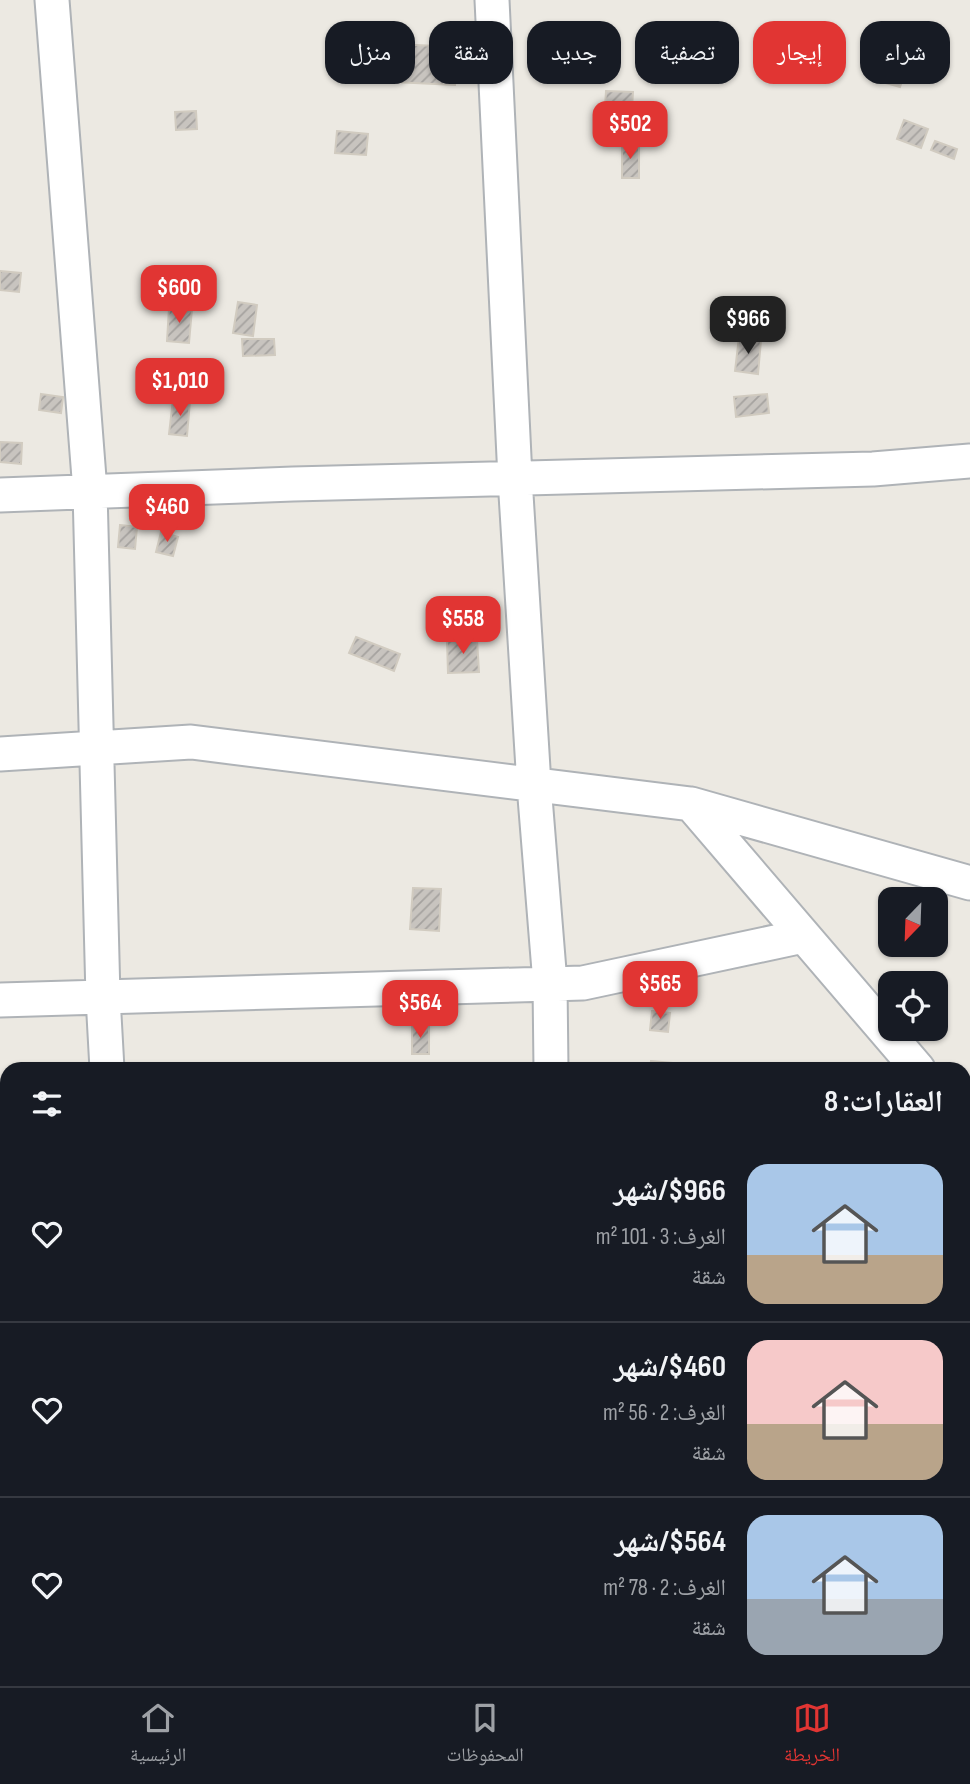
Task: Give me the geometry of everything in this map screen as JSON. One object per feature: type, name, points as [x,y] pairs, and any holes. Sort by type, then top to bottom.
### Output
[{"type":"street","points":[[52,0],[90,491],[107,1062]]},
{"type":"street","points":[[492,0],[515,478],[534,785],[551,983],[551,1062]]},
{"type":"street","points":[[0,495],[873,468],[970,461]]},
{"type":"street","points":[[0,754],[191,742],[691,804],[970,883]]},
{"type":"street","points":[[691,804],[912,1062]]},
{"type":"street","points":[[0,1000],[583,983],[803,936]]},
{"type":"building","points":[[415,45],[429,46],[429,84],[415,83]]},
{"type":"building","points":[[606,91],[633,92],[632,108],[605,107]]},
{"type":"building","points":[[196,111],[197,129],[176,130],[175,112]]},
{"type":"building","points":[[904,120],[928,129],[921,148],[897,139]]},
{"type":"building","points":[[337,131],[368,134],[366,155],[335,153]]},
{"type":"building","points":[[935,141],[957,149],[954,159],[931,150]]},
{"type":"building","points":[[622,144],[639,144],[639,178],[622,178]]},
{"type":"building","points":[[0,271],[21,273],[19,292],[0,290]]},
{"type":"building","points":[[238,302],[257,305],[253,336],[233,333]]},
{"type":"building","points":[[169,308],[192,309],[189,343],[167,341]]},
{"type":"building","points":[[739,337],[761,340],[758,374],[735,371]]},
{"type":"building","points":[[242,339],[274,339],[275,355],[243,356]]},
{"type":"building","points":[[41,394],[63,397],[61,413],[39,410]]},
{"type":"building","points":[[767,394],[769,413],[736,417],[734,397]]},
{"type":"building","points":[[173,399],[190,401],[187,436],[169,434]]},
{"type":"building","points":[[0,442],[22,443],[21,464],[0,462]]},
{"type":"building","points":[[120,525],[137,527],[135,549],[118,547]]},
{"type":"building","points":[[161,532],[178,537],[173,556],[156,552]]},
{"type":"building","points":[[356,637],[400,654],[394,671],[349,653]]},
{"type":"building","points":[[477,639],[479,672],[448,673],[447,640]]},
{"type":"building","points":[[413,888],[441,889],[439,931],[410,929]]},
{"type":"building","points":[[652,1011],[670,1013],[668,1032],[650,1030]]},
{"type":"building","points":[[412,1025],[429,1026],[429,1054],[412,1054]]}]
